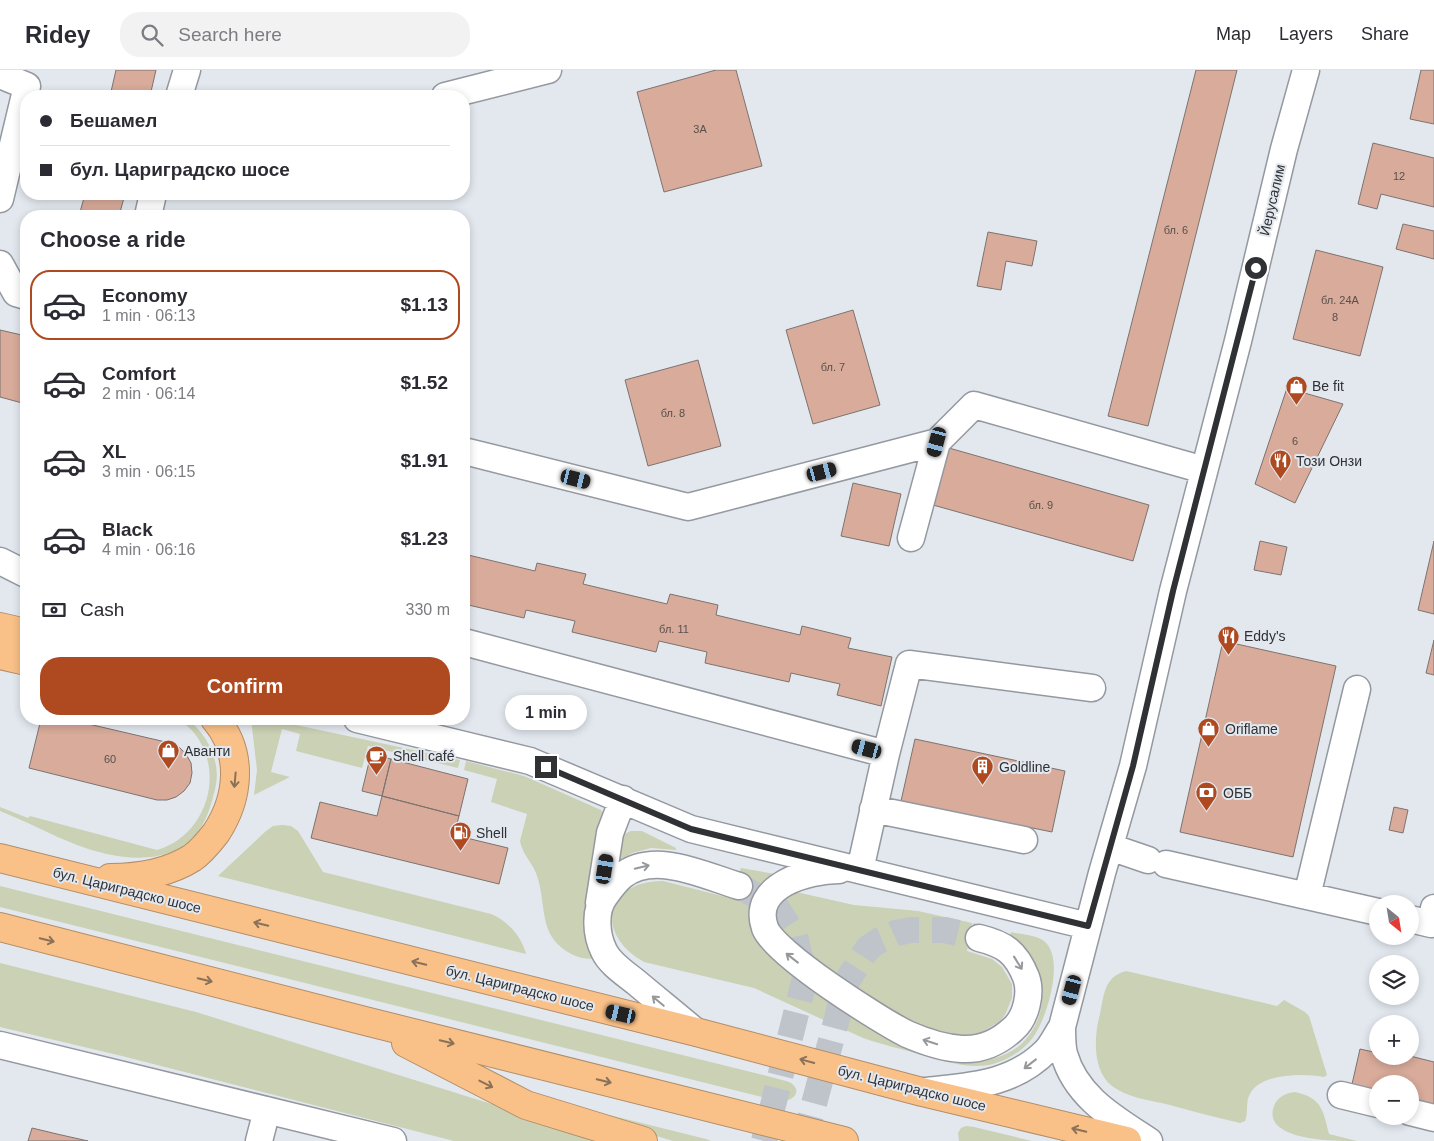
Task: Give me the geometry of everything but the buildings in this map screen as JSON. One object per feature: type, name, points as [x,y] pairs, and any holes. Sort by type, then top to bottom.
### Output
[{"type":"highway","points":[[0,627],[20,632]]},
{"type":"highway","points":[[0,655],[20,660]]},
{"type":"highway","points":[[50,871],[112,878],[137,877],[177,866],[193,857],[210,842],[222,823],[234,792],[236,772],[233,754],[228,738],[219,725]]},
{"type":"highway","name":"бул. Цариградско шосе","points":[[0,858],[696,1032],[922,1092],[1126,1141]]},
{"type":"highway","points":[[0,927],[365,1022],[844,1141]]},
{"type":"highway","points":[[365,1022],[526,1105],[643,1141]]},
{"type":"street","points":[[182,90],[187,70]]},
{"type":"street","points":[[469,90],[548,70]]},
{"type":"street","name":"Йерусалим","points":[[1149,1141],[1106,1113],[1092,1101],[1079,1085],[1071,1074],[1064,1052],[1062,1027],[1133,766],[1173,591],[1238,341],[1284,149],[1306,70]]},
{"type":"street","points":[[0,75],[27,86],[26,90]]},
{"type":"street","points":[[0,199],[20,115]]},
{"type":"street","points":[[0,264],[16,293],[20,294]]},
{"type":"street","points":[[911,538],[937,442],[974,405],[1204,470]]},
{"type":"street","points":[[470,452],[688,507],[937,442]]},
{"type":"street","points":[[0,561],[20,571]]},
{"type":"street","points":[[470,644],[886,754]]},
{"type":"street","points":[[860,870],[886,754],[909,664],[1092,688]]},
{"type":"street","points":[[1307,896],[1357,689]]},
{"type":"street","points":[[383,725],[530,761],[691,829],[1088,926]]},
{"type":"street","points":[[623,799],[610,833],[599,904],[597,927],[604,951],[616,965],[696,1032]]},
{"type":"street","points":[[873,809],[1024,840]]},
{"type":"street","points":[[1110,847],[1157,862],[1369,910]]},
{"type":"street","points":[[599,904],[612,886],[623,876],[638,867],[655,864],[678,867],[739,886]]},
{"type":"street","points":[[860,870],[832,870],[813,873],[797,877],[783,884],[773,891],[767,900],[763,920],[769,936],[791,957],[884,1022],[909,1035],[931,1043],[962,1050],[992,1044],[1012,1031],[1025,1012],[1028,996],[1027,980],[1021,965],[1012,953],[999,944],[979,938]]},
{"type":"street","points":[[1419,921],[1431,924],[1434,908]]},
{"type":"street","name":"Йерусалим","points":[[922,1092],[977,1086],[1016,1074],[1032,1064],[1048,1048],[1062,1027]]},
{"type":"street","points":[[0,1045],[393,1141]]},
{"type":"street","points":[[1341,1095],[1369,1102]]},
{"type":"street","points":[[259,1141],[267,1110]]},
{"type":"street","points":[[1419,1114],[1434,1118]]},
{"type":"green space","points":[[185,725],[195,725],[208,743],[217,772],[216,783],[213,798],[200,829],[189,842],[175,850],[160,856],[143,858],[109,854],[77,845],[0,811],[0,807],[28,818],[30,816],[157,850],[173,843],[186,833],[197,820],[205,805],[209,789],[209,772],[206,756],[197,736]]},
{"type":"green space","points":[[252,725],[296,725],[460,760],[458,768],[368,746],[362,768],[296,751],[300,734],[282,729],[271,772],[290,777],[254,795],[257,770]]},
{"type":"green space","points":[[466,761],[524,776],[601,810],[603,813],[594,959],[573,955],[555,941],[546,924],[537,876],[522,849],[520,841],[527,814],[491,802],[497,779],[464,770]]},
{"type":"green space","points":[[273,826],[291,826],[298,831],[323,872],[491,914],[503,920],[513,930],[521,941],[526,954],[218,876],[266,831]]},
{"type":"green space","points":[[631,831],[642,831],[676,848],[676,850],[651,848],[632,853],[616,863],[622,835]]},
{"type":"green space","points":[[741,868],[775,874],[758,933],[971,1061],[1003,1056],[1019,1046],[1029,1036],[1036,1024],[1040,1011],[1041,983],[1038,970],[1031,957],[1022,946],[1010,937],[1011,932],[1044,941],[1052,953],[1054,965],[1053,978],[1047,1007],[1037,1032],[1014,1055],[993,1064],[975,1066],[948,1062],[863,1038],[754,988],[644,962],[628,950],[618,938],[612,924],[613,911],[618,899],[628,890],[643,883],[663,881],[730,898]]},
{"type":"green space","points":[[0,886],[771,1077],[791,1083],[795,1086],[796,1093],[791,1099],[778,1101],[0,907]]},
{"type":"green space","points":[[796,892],[854,905],[918,911],[972,923],[967,951],[992,959],[1002,967],[1012,984],[1012,998],[1005,1015],[999,1022],[980,1033],[957,1037],[905,1021],[792,946],[776,929],[776,904],[781,898]]},
{"type":"green space","points":[[0,963],[196,1012],[610,1141],[454,1141],[122,1056],[0,1027]]},
{"type":"green space","points":[[1126,971],[1277,1006],[1284,1000],[1309,1016],[1327,1075],[1324,1077],[1306,1075],[1284,1076],[1263,1082],[1255,1087],[1250,1094],[1245,1121],[1240,1123],[1138,1098],[1118,1090],[1105,1079],[1101,1071],[1096,1052],[1096,1042],[1106,988],[1113,978]]},
{"type":"green space","points":[[1295,1092],[1311,1098],[1320,1106],[1329,1134],[1357,1141],[1303,1137],[1279,1126],[1273,1118],[1275,1103],[1282,1096]]},
{"type":"green space","points":[[549,1100],[711,1141],[673,1141],[548,1103]]},
{"type":"green space","points":[[966,1126],[1032,1141],[959,1141],[958,1133],[961,1128]]},
{"type":"tunnel","points":[[739,886],[776,907],[795,936],[805,978],[764,1141]]},
{"type":"tunnel","points":[[804,1141],[847,981],[868,948],[896,933],[911,930],[945,930],[979,938]]},
{"type":"place","name":"Be fit","points":[[1296,405]]},
{"type":"place","name":"Този Онзи","points":[[1280,480]]},
{"type":"place","name":"Eddy's","points":[[1228,655]]},
{"type":"place","name":"Oriflame","points":[[1209,748]]},
{"type":"place","name":"Аванти","points":[[168,770]]},
{"type":"place","name":"Shell café","points":[[377,775]]},
{"type":"place","name":"Goldline","points":[[983,786]]},
{"type":"place","name":"ОББ","points":[[1207,812]]},
{"type":"place","name":"Shell","points":[[460,852]]},
{"type":"route","points":[[546,767],[691,829],[1088,926],[1133,766],[1173,591],[1256,268]]}]
